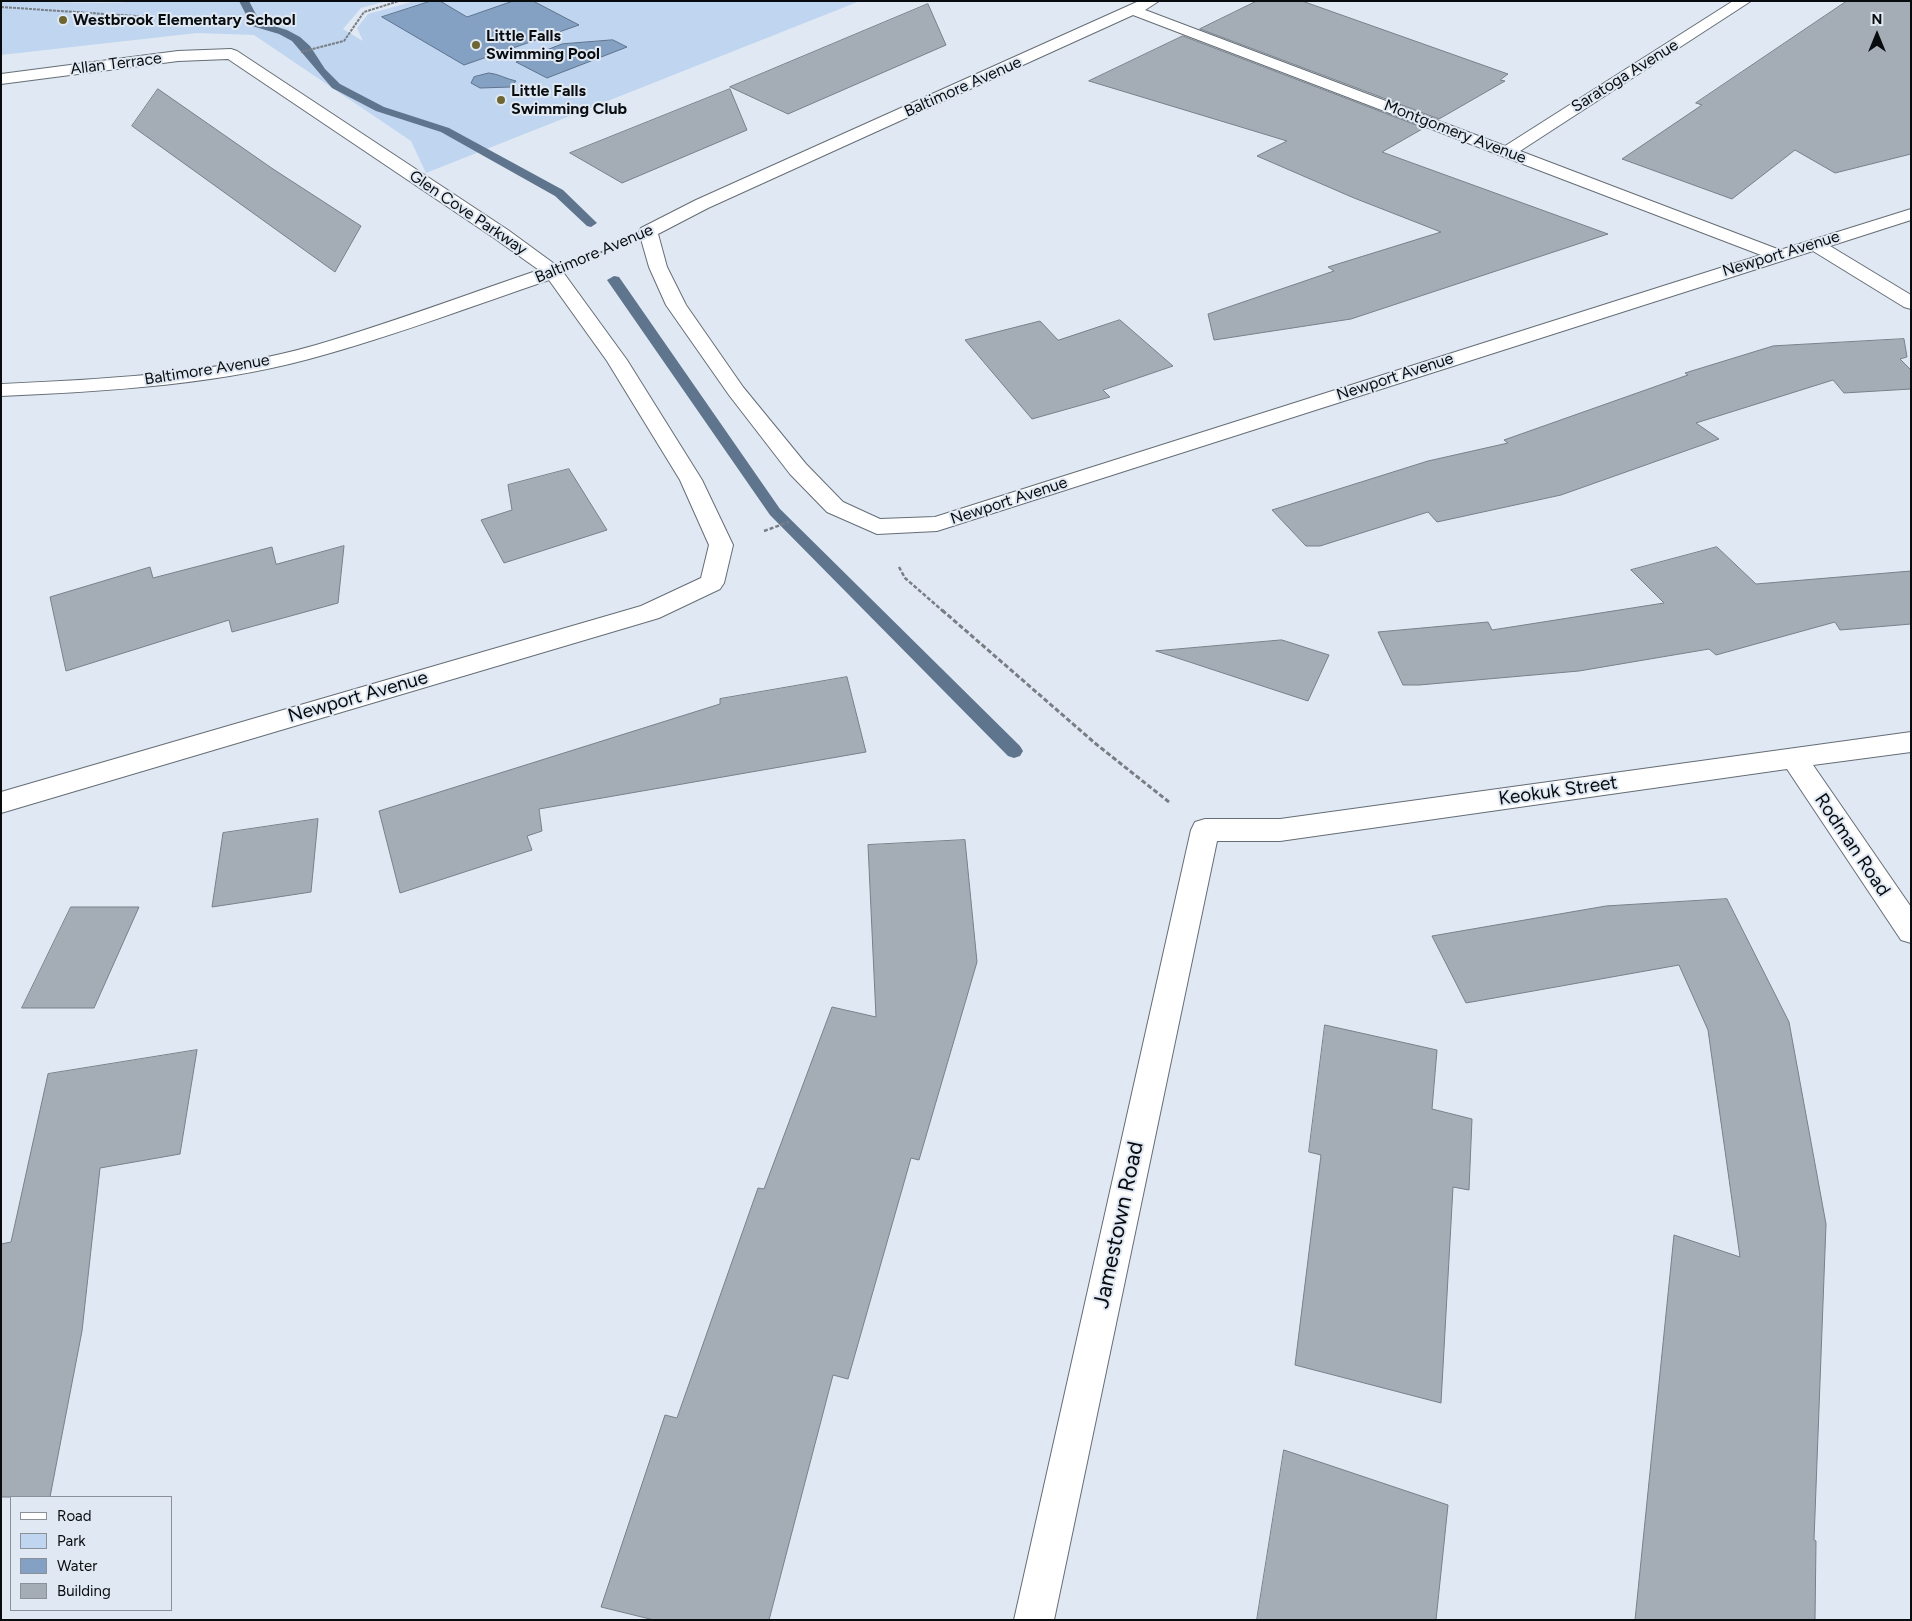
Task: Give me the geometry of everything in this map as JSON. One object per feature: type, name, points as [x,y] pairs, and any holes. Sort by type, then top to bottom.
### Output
[{"type":"street","name":"Baltimore Avenue","points":[[648,232],[702,204],[1152,1]]},
{"type":"street","name":"Saratoga Avenue","points":[[1507,152],[1744,1]]},
{"type":"street","name":"Montgomery Avenue","points":[[1133,10],[1777,254]]},
{"type":"street","name":"Allan Terrace","points":[[1,79],[178,56],[231,54]]},
{"type":"street","name":"Glen Cove Parkway","points":[[231,54],[502,234],[554,272],[617,360],[692,480],[720,545],[712,583]]},
{"type":"street","name":"Newport Avenue","points":[[876,527],[937,524],[1777,254],[1911,214]]},
{"type":"street","points":[[648,232],[658,267],[676,305],[736,391],[798,468],[835,507],[876,527]]},
{"type":"street","points":[[1814,244],[1911,303]]},
{"type":"street","name":"Baltimore Avenue","points":[[1,390],[102,385],[221,371],[320,350],[554,272]]},
{"type":"street","name":"Newport Avenue","points":[[1,802],[650,612],[712,583]]},
{"type":"street","name":"Keokuk Street","points":[[1205,830],[1280,830],[1911,742]]},
{"type":"street","name":"Rodman Road","points":[[1794,758],[1911,932]]},
{"type":"street","name":"Jamestown Road","points":[[1034,1620],[1205,830]]},
{"type":"path","points":[[294,54],[344,41],[364,12],[400,1]]},
{"type":"path","points":[[1,7],[126,14],[152,18]]},
{"type":"path","name":"Baltimore Avenue","points":[[554,272],[648,232]]},
{"type":"path","points":[[756,534],[792,521]]},
{"type":"path","points":[[876,527],[905,578],[1096,744],[1205,830]]},
{"type":"green space","name":"Little Falls Swimming Club","points":[[1,1],[89,3],[142,1],[387,1],[361,8],[343,29],[363,41],[357,28],[368,14],[415,1],[860,1],[426,173],[411,141],[254,35],[197,33],[1,55]]},
{"type":"water","name":"Little Falls Swimming Pool","points":[[431,1],[440,1],[467,17],[513,1],[533,1],[579,25],[464,65],[382,17]]},
{"type":"water","points":[[613,40],[627,47],[547,78],[516,62],[562,44]]},
{"type":"water","points":[[489,73],[516,81],[511,87],[480,88],[471,83],[474,77]]},
{"type":"building","points":[[1257,1],[1302,1],[1508,74],[1500,80],[1505,81],[1439,119],[1200,29]]},
{"type":"building","points":[[1847,1],[1911,1],[1911,154],[1835,173],[1795,150],[1732,199],[1622,159],[1702,105],[1696,103]]},
{"type":"building","points":[[928,4],[946,45],[788,114],[730,87]]},
{"type":"building","points":[[1183,36],[1424,128],[1382,152],[1608,234],[1351,319],[1214,340],[1208,314],[1334,271],[1328,267],[1441,232],[1354,198],[1257,156],[1287,141],[1089,81]]},
{"type":"building","points":[[158,89],[273,169],[361,226],[335,272],[132,126]]},
{"type":"building","points":[[730,89],[747,130],[622,183],[570,153]]},
{"type":"building","points":[[1120,320],[1173,366],[1103,390],[1110,397],[1032,419],[965,340],[1040,321],[1058,340]]},
{"type":"building","points":[[1904,339],[1907,357],[1900,359],[1911,370],[1911,389],[1844,393],[1833,380],[1696,423],[1719,439],[1561,495],[1437,522],[1428,512],[1320,546],[1306,546],[1272,510],[1428,461],[1508,443],[1504,440],[1688,375],[1685,373],[1773,346]]},
{"type":"building","points":[[569,469],[607,530],[504,563],[481,520],[512,510],[508,485]]},
{"type":"building","points":[[344,546],[338,603],[232,632],[229,620],[66,671],[50,597],[150,567],[153,578],[272,547],[276,564]]},
{"type":"building","points":[[1717,547],[1756,584],[1911,571],[1911,624],[1840,630],[1835,622],[1716,655],[1709,649],[1579,671],[1419,685],[1403,685],[1378,632],[1488,622],[1492,630],[1664,603],[1631,570]]},
{"type":"building","points":[[1282,640],[1329,655],[1308,701],[1156,651]]},
{"type":"building","points":[[847,677],[866,752],[539,809],[542,831],[527,836],[532,850],[400,893],[379,811],[720,704],[720,699]]},
{"type":"building","points":[[318,819],[311,892],[212,907],[223,833]]},
{"type":"building","points":[[965,840],[977,962],[919,1160],[911,1158],[848,1379],[833,1375],[769,1620],[654,1620],[601,1607],[665,1415],[677,1418],[758,1188],[764,1189],[832,1007],[876,1017],[868,845]]},
{"type":"building","points":[[1727,899],[1789,1022],[1826,1224],[1814,1540],[1816,1541],[1815,1620],[1635,1620],[1674,1235],[1740,1257],[1708,1030],[1679,965],[1466,1003],[1432,936],[1606,906]]},
{"type":"building","points":[[71,907],[139,907],[94,1008],[22,1008]]},
{"type":"building","points":[[1325,1025],[1437,1050],[1432,1109],[1472,1119],[1469,1190],[1453,1187],[1441,1403],[1295,1365],[1321,1155],[1309,1152]]},
{"type":"building","points":[[197,1050],[180,1154],[100,1168],[82,1331],[50,1496],[1,1497],[1,1244],[11,1242],[48,1074]]},
{"type":"building","points":[[1284,1450],[1448,1505],[1436,1620],[1257,1620]]},
{"type":"waterway","points":[[244,1],[256,24],[283,32],[296,39],[306,48],[321,71],[336,86],[380,109],[445,130],[559,193],[591,223]]},
{"type":"waterway","points":[[614,280],[775,512],[1014,751]]},
{"type":"place","name":"Westbrook Elementary School","points":[[63,20]]},
{"type":"place","name":"Little Falls Swimming Pool","points":[[476,45]]},
{"type":"place","name":"Little Falls Swimming Club","points":[[501,100]]}]
